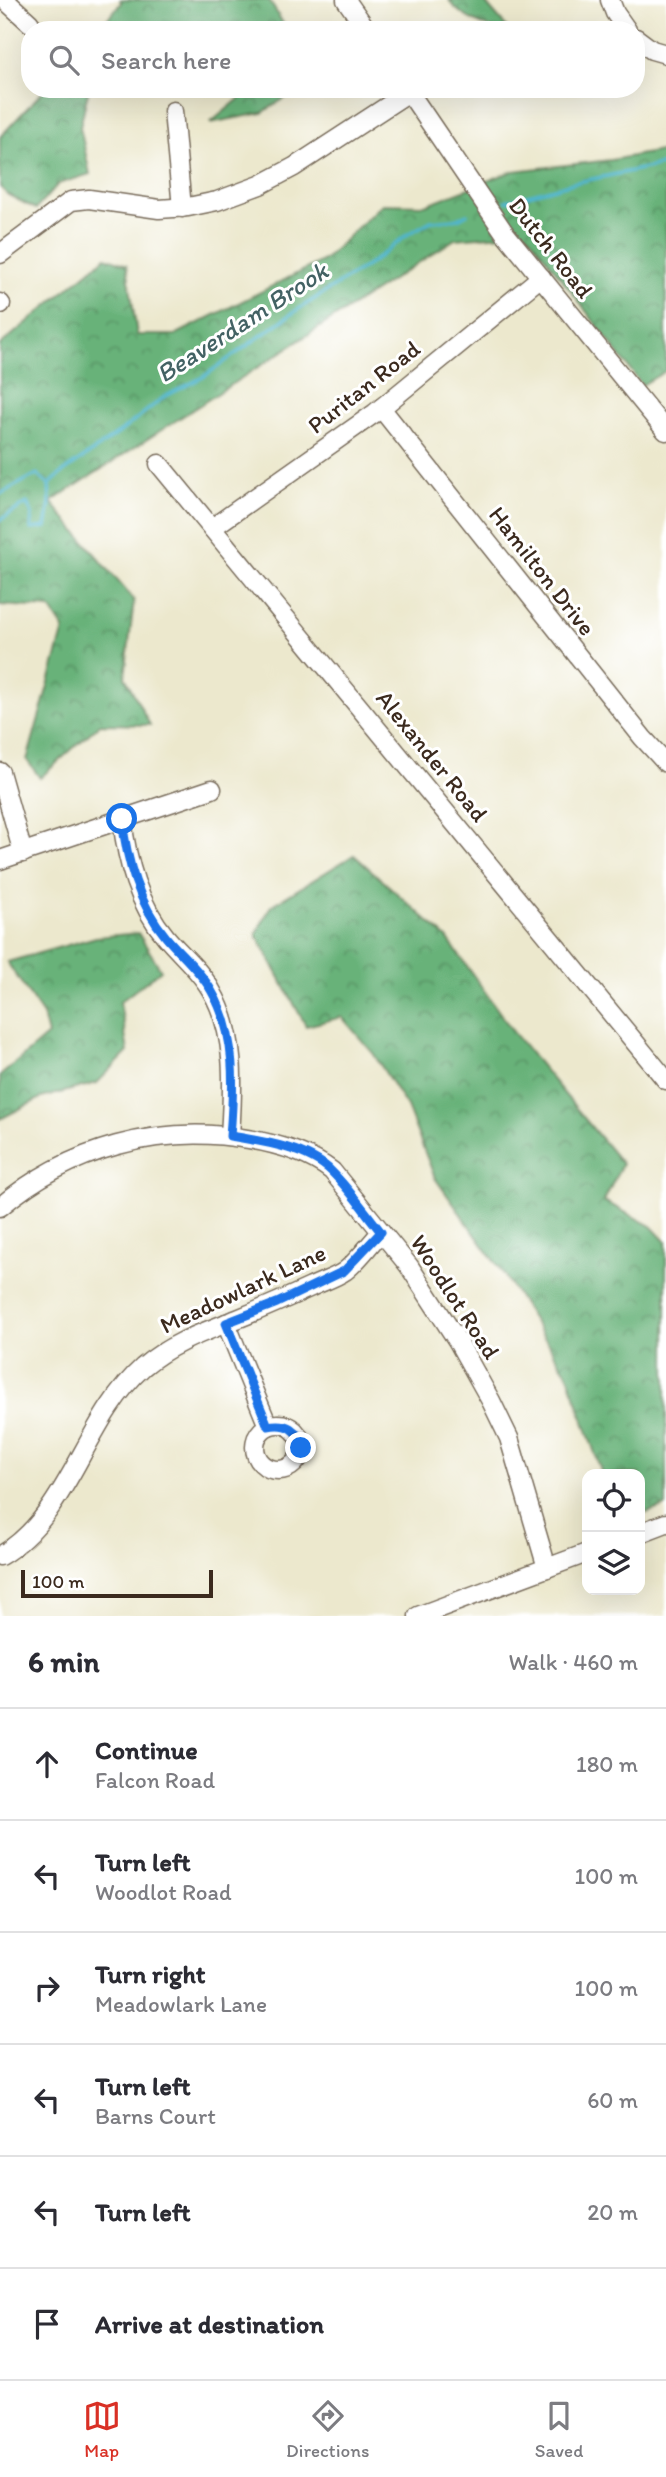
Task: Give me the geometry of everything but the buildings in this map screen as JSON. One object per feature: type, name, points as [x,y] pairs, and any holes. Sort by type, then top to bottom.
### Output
[{"type":"street","points":[[5,0],[28,21]]},
{"type":"street","points":[[346,0],[361,21]]},
{"type":"street","points":[[610,0],[621,21]]},
{"type":"street","points":[[645,45],[666,54]]},
{"type":"street","points":[[0,254],[71,201],[89,199],[159,209],[182,208],[217,201],[260,185],[294,167],[398,98]]},
{"type":"street","name":"Dutch Road","points":[[413,98],[504,232],[666,431]]},
{"type":"street","points":[[173,111],[182,208]]},
{"type":"street","name":"Puritan Road","points":[[212,528],[381,408],[541,277]]},
{"type":"street","name":"Hamilton Drive","points":[[381,408],[643,738],[666,763]]},
{"type":"street","name":"Alexander Road","points":[[159,464],[666,1080]]},
{"type":"street","points":[[0,772],[23,853]]},
{"type":"street","points":[[0,860],[212,789]]},
{"type":"street","points":[[122,819],[127,857],[149,912],[165,936],[211,990],[222,1014],[234,1082],[230,1136]]},
{"type":"street","name":"Woodlot Road","points":[[0,1207],[26,1186],[53,1170],[110,1146],[170,1135],[230,1136],[292,1150],[320,1162],[332,1171],[409,1266],[457,1340],[509,1438],[547,1568]]},
{"type":"street","name":"Meadowlark Lane","points":[[0,1556],[23,1540],[42,1521],[101,1417],[128,1382],[162,1353],[181,1342],[277,1303],[344,1271],[381,1232]]},
{"type":"street","points":[[226,1323],[268,1426]]},
{"type":"street","points":[[643,1532],[666,1523]]},
{"type":"street","points":[[418,1616],[582,1555]]},
{"type":"green space","points":[[120,0],[269,0],[282,21],[106,21],[121,3]]},
{"type":"green space","points":[[449,0],[483,0],[501,21],[474,21]]},
{"type":"green space","points":[[37,98],[87,98],[80,127],[90,174],[58,184],[36,209],[8,195],[0,187],[0,137]]},
{"type":"green space","points":[[285,98],[262,113],[210,123],[239,99]]},
{"type":"green space","points":[[666,150],[666,371],[642,385],[527,233],[455,239],[51,502],[134,600],[125,677],[150,725],[100,724],[40,778],[27,760],[64,629],[50,608],[0,605],[0,345],[106,257],[127,265],[137,335],[175,335],[324,260],[382,204],[425,205],[513,171],[611,160]]},
{"type":"green space","points":[[354,855],[447,938],[514,1033],[622,1164],[604,1201],[651,1226],[666,1242],[666,1506],[645,1513],[645,1469],[600,1469],[568,1375],[505,1276],[435,1178],[407,1107],[373,1053],[342,1017],[306,1026],[256,934],[271,906]]},
{"type":"green space","points":[[138,933],[161,970],[120,1002],[128,1052],[97,1083],[41,1098],[0,1119],[0,1076],[48,1035],[43,1015],[7,962],[96,937]]},
{"type":"waterway","name":"Beaverdam Brook","points":[[506,201],[573,183],[666,164]]},
{"type":"waterway","name":"Beaverdam Brook","points":[[49,485],[164,397],[203,377],[297,310],[371,263],[408,234],[431,221],[458,219],[467,214]]},
{"type":"waterway","points":[[0,494],[37,474],[49,485],[50,502],[46,527],[31,529],[32,514],[27,503],[0,520]]},
{"type":"route","points":[[122,819],[127,857],[149,912],[165,936],[211,990],[222,1014],[234,1082],[230,1136],[292,1150],[320,1162],[332,1171],[381,1232],[344,1271],[277,1303],[226,1323],[268,1426],[286,1425],[297,1434],[301,1448]]}]
